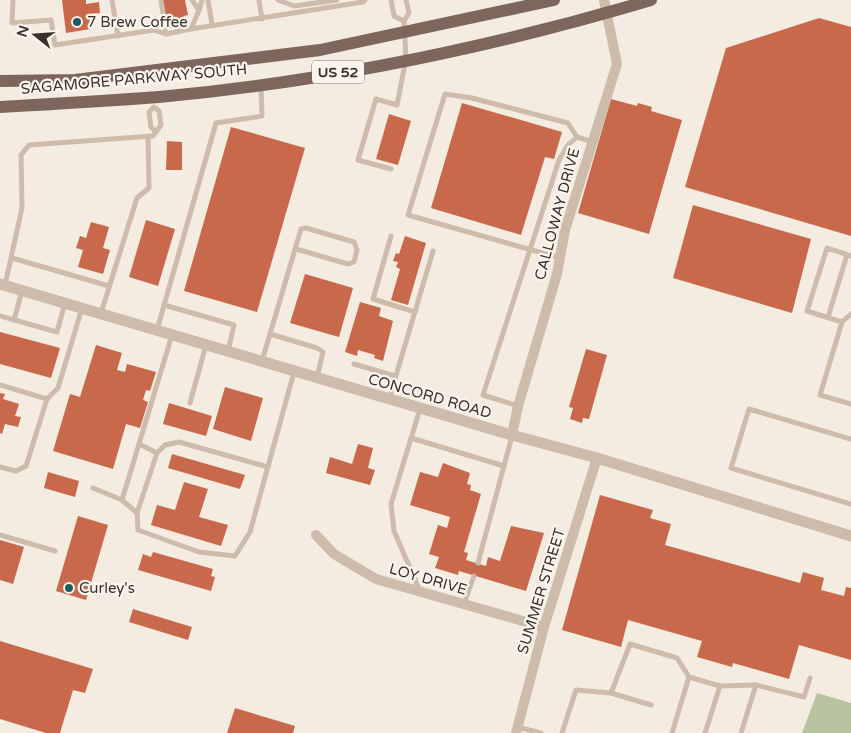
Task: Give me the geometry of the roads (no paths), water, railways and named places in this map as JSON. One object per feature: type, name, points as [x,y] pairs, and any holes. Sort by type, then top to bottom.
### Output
[{"type":"main road","name":"SAGAMORE PARKWAY SOUTH","points":[[0,81],[75,80],[320,50],[405,26],[554,0]]},
{"type":"main road","name":"SAGAMORE PARKWAY SOUTH","points":[[0,108],[154,102],[406,59],[525,36],[652,0]]},
{"type":"main road","name":"US 52","points":[[0,116],[19,106]]},
{"type":"street","name":"CALLOWAY DRIVE","points":[[512,436],[518,406],[560,258],[565,230],[617,64],[604,0]]},
{"type":"street","name":"CONCORD ROAD","points":[[2,285],[512,436],[597,458],[851,536]]},
{"type":"street","name":"SUMMER STREET","points":[[517,730],[544,627],[597,458]]},
{"type":"street","name":"LOY DRIVE","points":[[316,535],[334,554],[376,580],[544,627]]},
{"type":"lane","points":[[13,0],[12,23],[51,20],[55,46],[154,30],[166,34],[212,24],[262,19],[363,2],[365,0]]},
{"type":"lane","points":[[112,0],[118,36]]},
{"type":"lane","points":[[161,0],[166,34]]},
{"type":"lane","points":[[192,0],[199,10]]},
{"type":"lane","points":[[191,29],[202,0]]},
{"type":"lane","points":[[208,0],[212,24]]},
{"type":"lane","points":[[259,0],[262,19]]},
{"type":"lane","points":[[278,0],[294,6],[337,0]]},
{"type":"lane","points":[[391,0],[394,16],[405,26]]},
{"type":"lane","points":[[391,169],[358,160],[376,99],[397,105],[406,59],[405,26],[409,13],[406,0]]},
{"type":"lane","points":[[157,330],[216,123],[262,116],[261,84]]},
{"type":"lane","points":[[560,258],[408,215],[445,94],[472,98],[568,123],[577,137],[593,142]]},
{"type":"lane","points":[[154,102],[149,112],[151,126],[155,130]]},
{"type":"lane","points":[[2,285],[12,258],[22,208],[20,155],[29,145],[153,136],[155,130],[160,125],[159,111],[154,102]]},
{"type":"lane","points":[[101,314],[137,198],[149,188],[148,136]]},
{"type":"lane","points":[[518,406],[483,395],[559,160],[568,145],[577,137]]},
{"type":"lane","points":[[262,362],[301,229],[306,228],[354,242],[357,250],[354,262],[348,264],[296,249]]},
{"type":"lane","points":[[391,236],[373,299],[415,312]]},
{"type":"lane","points":[[828,317],[849,255],[827,248],[807,311],[842,322]]},
{"type":"lane","points":[[388,399],[433,252]]},
{"type":"lane","points":[[12,258],[110,286]]},
{"type":"lane","points":[[14,320],[22,291]]},
{"type":"lane","points":[[0,316],[57,332],[65,303]]},
{"type":"lane","points":[[164,305],[234,325],[228,351]]},
{"type":"lane","points":[[0,467],[16,471],[26,466],[47,399],[58,388],[82,308]]},
{"type":"lane","points":[[851,314],[842,322],[820,395],[851,404]]},
{"type":"lane","points":[[270,334],[318,348],[323,352],[317,378]]},
{"type":"lane","points":[[122,500],[172,335]]},
{"type":"lane","points":[[190,403],[206,345]]},
{"type":"lane","points":[[354,364],[396,376]]},
{"type":"lane","points":[[268,467],[179,442],[165,445],[157,453],[137,513],[138,530],[199,552],[235,556],[250,532],[268,467],[294,371]]},
{"type":"lane","points":[[0,385],[47,399]]},
{"type":"lane","points":[[420,409],[391,504],[394,531],[420,592]]},
{"type":"lane","points":[[851,439],[749,409],[731,468],[851,504]]},
{"type":"lane","points":[[478,563],[512,436]]},
{"type":"lane","points":[[411,438],[504,466]]},
{"type":"lane","points":[[139,444],[157,453]]},
{"type":"lane","points":[[93,488],[122,500],[137,513]]},
{"type":"lane","points":[[0,535],[55,551]]},
{"type":"lane","points":[[464,604],[474,576]]},
{"type":"lane","points":[[610,693],[630,644],[676,658],[689,677],[720,686],[756,685],[804,697],[810,678]]},
{"type":"lane","points":[[672,733],[689,677]]},
{"type":"lane","points":[[742,733],[756,685]]},
{"type":"lane","points":[[705,733],[720,686]]},
{"type":"lane","points":[[562,733],[576,690],[610,693],[651,704]]},
{"type":"lane","points":[[517,730],[541,733]]},
{"type":"place","name":"7 Brew Coffee","points":[[77,22]]},
{"type":"place","name":"Curley's","points":[[69,588]]}]
